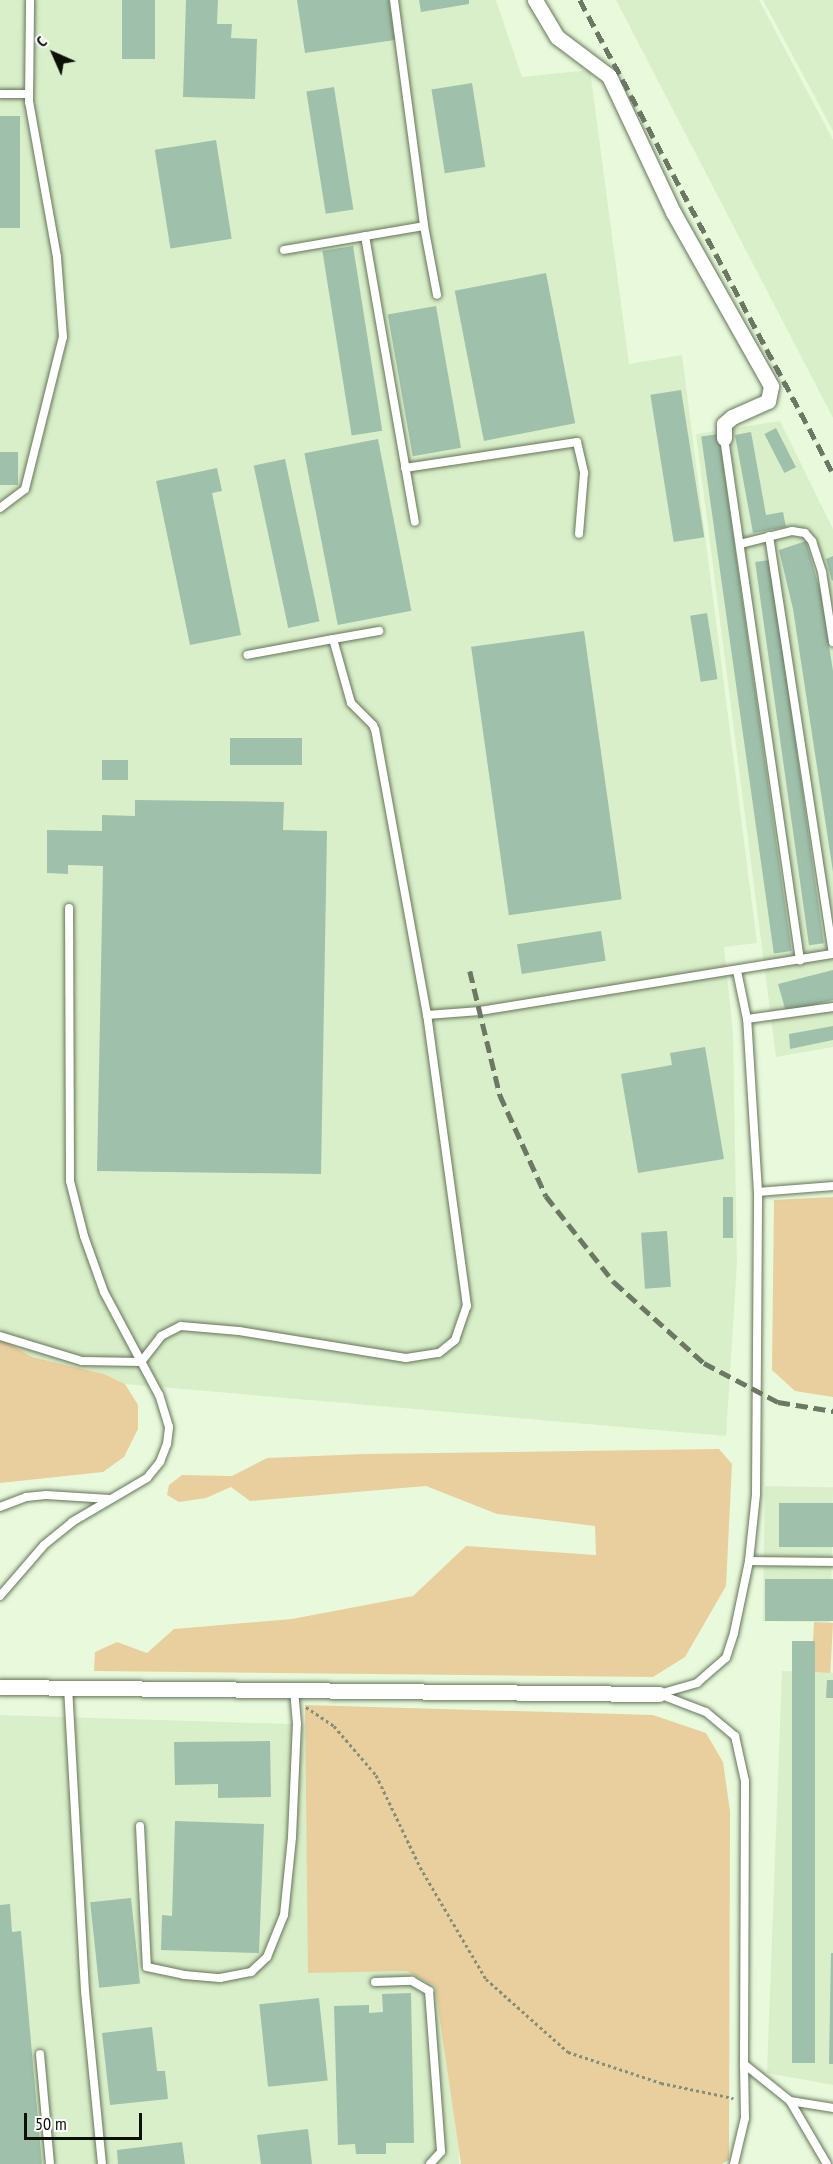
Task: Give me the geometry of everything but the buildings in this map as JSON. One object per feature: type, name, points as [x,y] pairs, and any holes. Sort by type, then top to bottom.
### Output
[{"type":"street","points":[[535,0],[557,37],[609,76],[673,212],[771,386],[768,401],[732,417],[724,424],[724,438]]},
{"type":"street","points":[[0,1687],[68,1687],[294,1695],[659,1694]]},
{"type":"lane","points":[[0,507],[25,489],[63,337],[57,257],[29,94],[30,0]]},
{"type":"lane","points":[[394,0],[424,226],[437,295]]},
{"type":"lane","points":[[0,94],[29,94]]},
{"type":"lane","points":[[284,250],[424,226]]},
{"type":"lane","points":[[365,236],[415,522]]},
{"type":"lane","points":[[724,438],[800,960]]},
{"type":"lane","points":[[405,468],[577,442],[584,473],[579,534]]},
{"type":"lane","points":[[740,544],[792,531],[805,533],[812,541],[822,572],[833,642]]},
{"type":"lane","points":[[428,1015],[480,1011],[737,971],[833,953],[769,536]]},
{"type":"lane","points":[[247,655],[379,631]]},
{"type":"lane","points":[[141,1362],[161,1336],[181,1326],[238,1331],[406,1358],[439,1353],[454,1340],[467,1306],[428,1015],[375,730],[373,725],[351,703],[333,639]]},
{"type":"lane","points":[[0,1596],[44,1545],[72,1522],[147,1478],[160,1462],[167,1444],[169,1427],[159,1395],[104,1292],[84,1236],[70,1181],[69,908]]},
{"type":"lane","points":[[659,1694],[697,1683],[726,1658],[734,1633],[749,1561],[756,1494],[758,1192],[747,1018],[737,971]]},
{"type":"lane","points":[[747,1018],[833,1007]]},
{"type":"lane","points":[[758,1192],[833,1186]]},
{"type":"lane","points":[[0,1336],[82,1361],[141,1362]]},
{"type":"lane","points":[[0,1507],[26,1497],[46,1495],[111,1499]]},
{"type":"lane","points":[[749,1561],[833,1562]]},
{"type":"lane","points":[[68,1687],[85,1991],[102,2164]]},
{"type":"lane","points":[[659,1694],[706,1712],[735,1736],[745,1781],[745,2118],[734,2164]]},
{"type":"lane","points":[[140,1826],[147,1967],[184,1975],[220,1978],[250,1972],[267,1957],[284,1915],[297,1724],[294,1695]]},
{"type":"lane","points":[[375,1982],[412,1981],[429,1991],[441,2152],[430,2164]]},
{"type":"lane","points":[[40,2054],[50,2164]]},
{"type":"lane","points":[[744,2064],[790,2101],[827,2164]]},
{"type":"lane","points":[[790,2101],[833,2108]]},
{"type":"path","points":[[294,1695],[333,1726],[376,1775],[420,1867],[486,1979],[568,2052],[661,2083],[710,2096],[745,2100]]},
{"type":"shaded area","points":[[0,0],[496,0],[522,77],[590,70],[629,364],[682,355],[757,943],[724,947],[733,1033],[737,1263],[726,1436],[125,1384],[104,1374],[32,1357],[0,1338]]},
{"type":"shaded area","points":[[616,0],[759,0],[833,140],[833,418]]},
{"type":"shaded area","points":[[763,0],[833,0],[833,131]]},
{"type":"shaded area","points":[[780,421],[833,529],[833,1047],[776,1057],[696,434]]},
{"type":"shaded area","points":[[833,1197],[833,1397],[795,1391],[772,1370],[774,1200]]},
{"type":"shaded area","points":[[0,1338],[32,1357],[104,1374],[125,1384],[138,1405],[138,1429],[124,1457],[103,1472],[0,1483]]},
{"type":"shaded area","points":[[719,1449],[732,1464],[726,1586],[685,1657],[653,1677],[94,1671],[95,1652],[117,1642],[147,1653],[174,1629],[292,1619],[413,1596],[466,1546],[596,1555],[595,1526],[497,1514],[426,1486],[250,1501],[231,1487],[206,1498],[179,1502],[167,1495],[169,1485],[182,1475],[232,1476],[267,1458],[364,1454]]},
{"type":"shaded area","points":[[765,1486],[833,1487],[831,1622],[763,1621]]},
{"type":"shaded area","points":[[814,1622],[833,1623],[830,1673],[811,1672]]},
{"type":"shaded area","points":[[782,1671],[833,1673],[833,2085],[767,2073]]},
{"type":"shaded area","points":[[305,1705],[653,1715],[706,1733],[723,1762],[730,1811],[729,2160],[722,2164],[461,2164],[435,1986],[407,1971],[308,1973]]},
{"type":"shaded area","points":[[0,1715],[324,1725],[455,1970],[459,2164],[0,2164]]},
{"type":"railway","points":[[580,0],[833,473]]},
{"type":"railway","points":[[470,971],[500,1095],[546,1196],[614,1282],[704,1363],[778,1402],[833,1411]]}]
